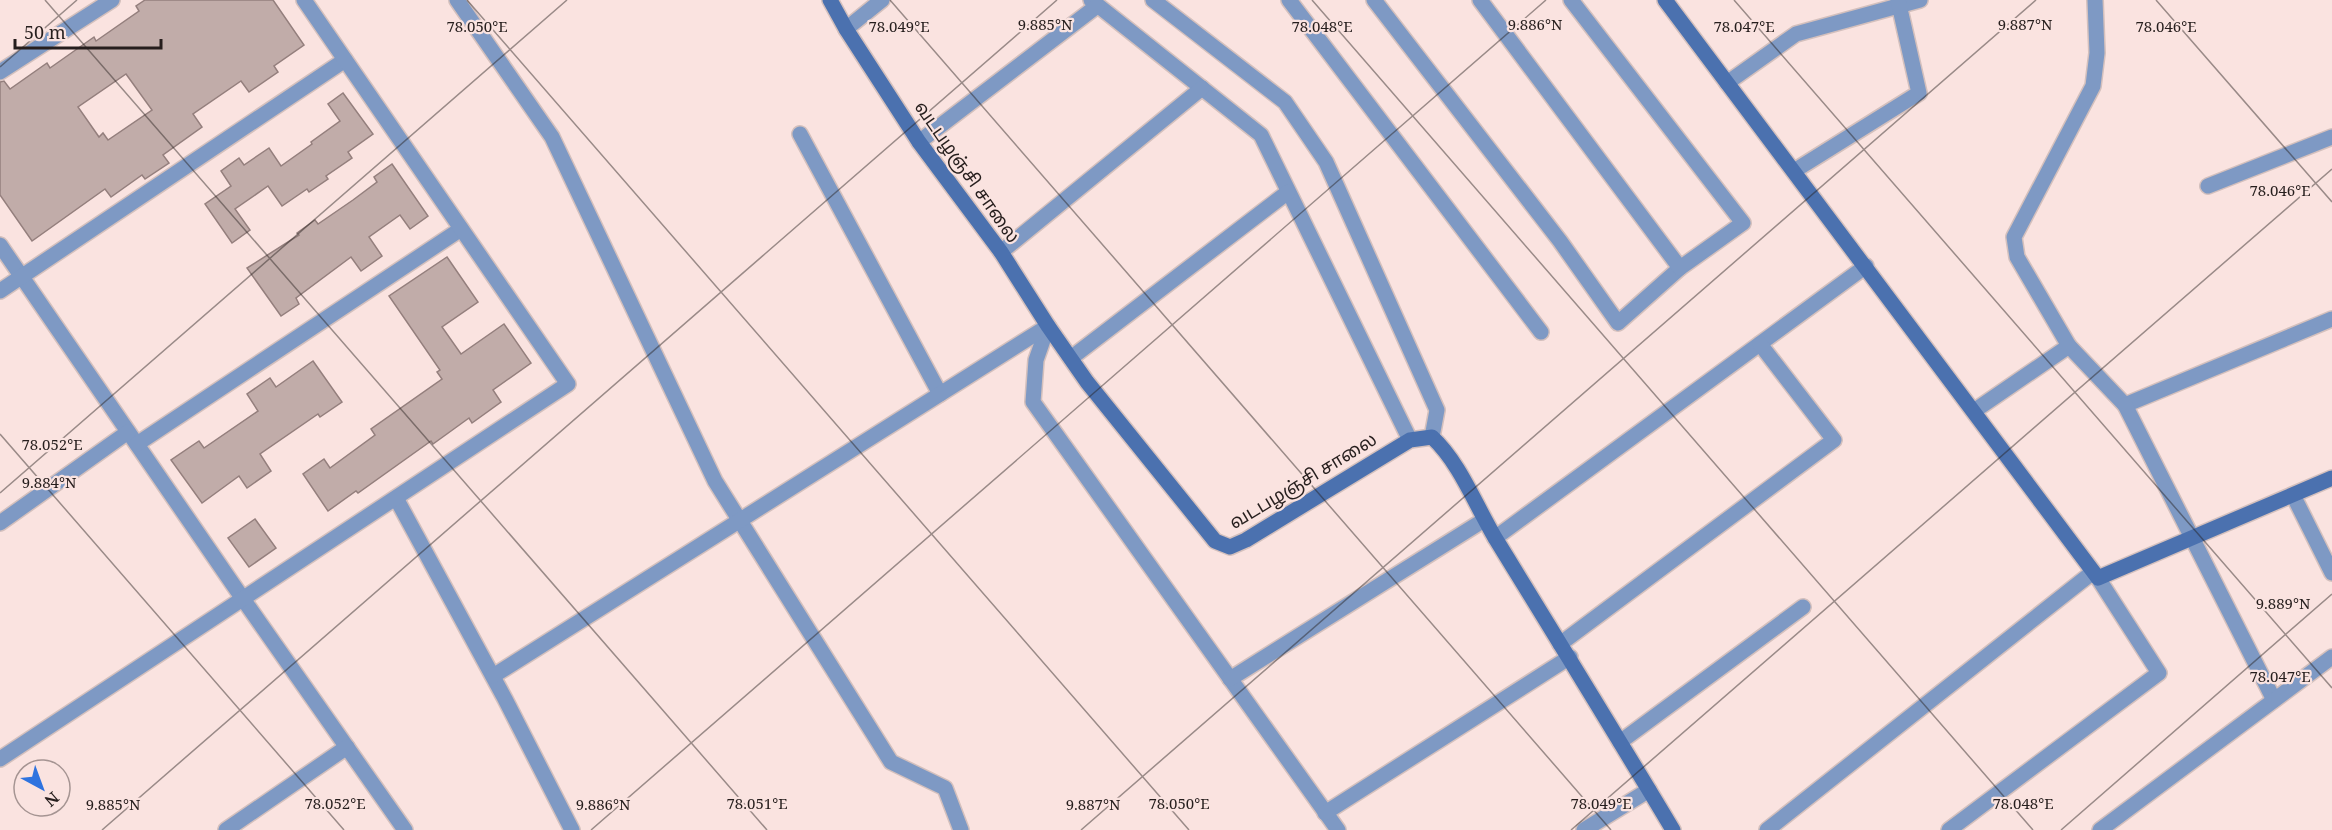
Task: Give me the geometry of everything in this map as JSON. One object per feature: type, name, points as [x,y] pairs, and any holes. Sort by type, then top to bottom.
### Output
[{"type":"street","points":[[0,72],[112,0]]},
{"type":"street","points":[[0,759],[568,384],[304,0]]},
{"type":"street","points":[[458,0],[552,137],[715,481],[891,762],[945,788],[961,830]]},
{"type":"street","name":"வடபழஞ்சி சாலை","points":[[830,0],[846,29],[920,142],[1001,252],[1087,382],[1215,541],[1230,547],[1246,540],[1410,440],[1432,436]]},
{"type":"street","points":[[846,29],[882,0]]},
{"type":"street","points":[[1153,0],[1285,102],[1326,162],[1437,410],[1432,436],[1445,450],[1484,520],[1570,657],[1673,830]]},
{"type":"street","points":[[1289,0],[1541,332]]},
{"type":"street","points":[[1374,0],[1560,241],[1618,323],[1680,268],[1743,223],[1570,0]]},
{"type":"street","points":[[1480,0],[1680,268]]},
{"type":"street","points":[[1665,0],[2096,575],[2159,673],[1949,830]]},
{"type":"street","points":[[1727,82],[1796,34],[1899,3],[1920,0]]},
{"type":"street","points":[[2095,0],[2097,54],[2093,86],[2014,237],[2017,257],[2069,346],[2125,405],[2274,700]]},
{"type":"street","points":[[920,142],[1094,3],[1261,135],[1410,440]]},
{"type":"street","points":[[1794,171],[1919,93],[1899,3]]},
{"type":"street","points":[[0,291],[345,60]]},
{"type":"street","points":[[1001,252],[1202,88]]},
{"type":"street","points":[[800,134],[940,394]]},
{"type":"street","points":[[2208,186],[2332,137]]},
{"type":"street","points":[[1071,358],[1288,192]]},
{"type":"street","points":[[0,523],[461,229]]},
{"type":"street","points":[[0,246],[405,830]]},
{"type":"street","points":[[1495,538],[1866,266]]},
{"type":"street","points":[[2125,405],[2332,319]]},
{"type":"street","points":[[493,676],[1048,326]]},
{"type":"street","points":[[1048,326],[1036,360],[1033,402],[1338,830]]},
{"type":"street","points":[[1560,644],[1834,440],[1760,344]]},
{"type":"street","points":[[1974,411],[2069,346]]},
{"type":"street","points":[[1767,830],[2096,575],[2192,538],[2332,478]]},
{"type":"street","points":[[2293,495],[2332,573]]},
{"type":"street","points":[[396,498],[493,676],[572,830]]},
{"type":"street","points":[[1230,679],[1484,520]]},
{"type":"street","points":[[1620,742],[1803,608]]},
{"type":"street","points":[[1325,813],[1570,657]]},
{"type":"street","points":[[2100,830],[2332,657]]},
{"type":"street","points":[[226,830],[347,747]]},
{"type":"street","points":[[1584,830],[1649,790]]},
{"type":"building","points":[[145,0],[273,0],[304,45],[274,66],[278,72],[249,92],[241,81],[193,114],[202,127],[163,155],[169,163],[145,179],[142,175],[111,197],[105,189],[32,241],[0,195],[0,82],[4,81],[10,89],[47,63],[50,68],[94,37],[96,41],[139,11],[136,6]],"holes":[[[126,74],[152,110],[108,140],[103,133],[99,137],[78,107]]]},
{"type":"building","points":[[343,93],[373,134],[348,152],[352,158],[326,176],[328,179],[309,192],[307,189],[282,206],[268,186],[235,209],[250,230],[232,243],[205,204],[231,186],[221,171],[239,158],[244,165],[269,148],[281,166],[340,121],[328,104]]},
{"type":"building","points":[[392,164],[428,216],[410,229],[400,215],[369,237],[382,256],[361,271],[351,257],[296,298],[299,304],[281,316],[247,268],[299,235],[297,233],[315,220],[318,224],[353,200],[377,182],[374,177]]},
{"type":"building","points":[[447,257],[478,302],[442,327],[461,354],[504,324],[531,363],[493,390],[501,402],[472,423],[469,418],[433,444],[431,441],[358,493],[356,491],[328,511],[303,474],[324,459],[330,468],[375,435],[371,429],[442,379],[437,372],[440,370],[389,296]]},
{"type":"building","points":[[313,361],[342,402],[320,417],[318,414],[260,454],[271,471],[247,488],[239,476],[202,503],[171,460],[199,441],[204,448],[258,411],[247,394],[270,378],[276,387]]},
{"type":"building","points":[[255,519],[276,548],[249,567],[228,538]]}]
